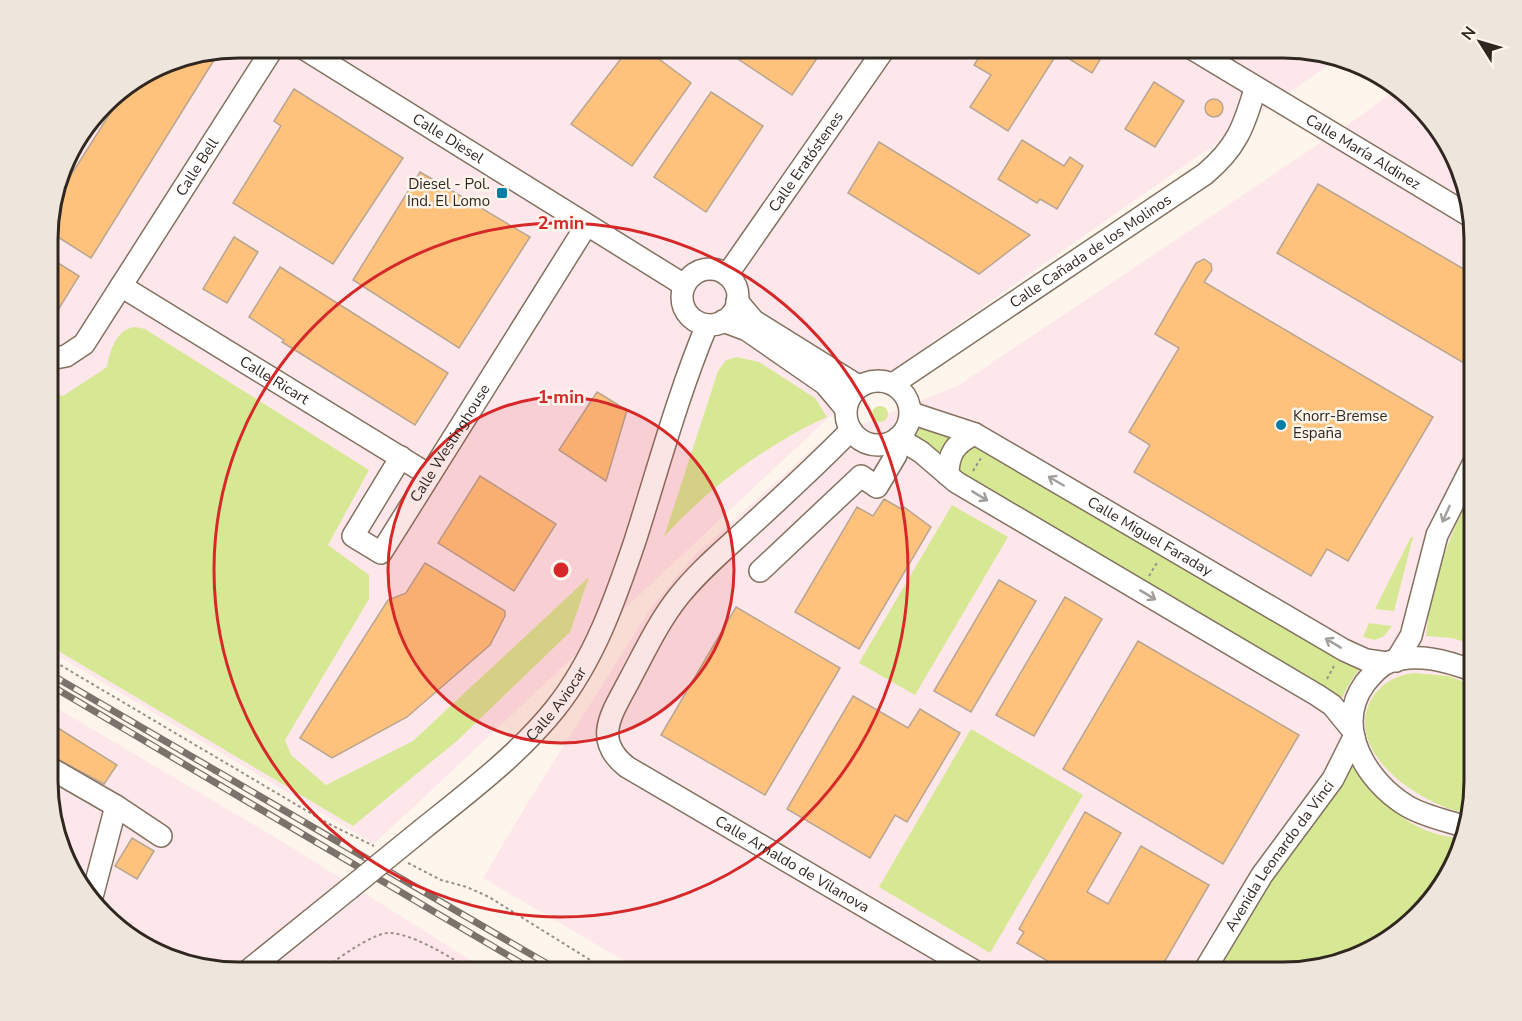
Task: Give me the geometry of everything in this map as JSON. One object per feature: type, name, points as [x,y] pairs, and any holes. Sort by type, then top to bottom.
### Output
[{"type":"street","name":"Calle Eratóstenes","points":[[727,274],[878,58]]},
{"type":"street","name":"Calle María Aldinez","points":[[1207,58],[1461,211]]},
{"type":"street","name":"Calle Bell","points":[[59,357],[66,356],[84,344],[266,59]]},
{"type":"street","name":"Calle Diesel","points":[[320,59],[684,285]]},
{"type":"street","name":"Calle Cañada de los Molinos","points":[[893,384],[1221,161],[1243,128],[1255,89]]},
{"type":"street","name":"Calle Westinghouse","points":[[401,457],[353,536],[381,553],[586,226]]},
{"type":"street","points":[[715,323],[734,310],[737,301],[735,284],[727,274],[714,269],[705,269],[696,272],[684,285],[682,302],[691,318],[747,330],[825,384],[846,409],[851,430],[868,444],[878,445],[898,438]]},
{"type":"street","name":"Calle Ricart","points":[[121,286],[429,475]]},
{"type":"street","points":[[737,301],[754,321],[855,384],[882,381],[893,384],[906,396],[911,413],[909,423],[898,438],[896,455],[877,487],[861,476],[760,571]]},
{"type":"street","name":"Calle Aviocar","points":[[259,962],[501,766],[557,707],[584,665],[615,601],[715,323]]},
{"type":"street","points":[[846,409],[852,394],[862,385]]},
{"type":"street","name":"Calle Miguel Faraday","points":[[911,413],[982,438],[1344,650],[1366,660],[1392,662],[1416,658],[1441,659],[1463,667]]},
{"type":"street","name":"Calle Arnaldo de Vilanova","points":[[851,430],[703,570],[679,596],[661,621],[606,732],[611,751],[627,767],[959,962]]},
{"type":"street","points":[[898,438],[921,452],[956,481],[1332,705],[1352,732],[1359,754],[1385,789],[1407,806],[1431,817],[1458,824]]},
{"type":"street","points":[[956,481],[951,453],[957,444],[982,438]]},
{"type":"street","points":[[1392,662],[1411,636],[1437,535],[1463,484]]},
{"type":"street","name":"Avenida Leonardo da Vinci","points":[[1210,962],[1262,875],[1332,779],[1352,732],[1360,690],[1392,662]]},
{"type":"street","points":[[59,773],[116,806],[161,836]]},
{"type":"street","points":[[94,889],[116,806]]},
{"type":"path","points":[[956,481],[982,438]]},
{"type":"path","points":[[1140,590],[1168,546]]},
{"type":"path","points":[[1317,695],[1344,650]]},
{"type":"path","points":[[59,664],[330,824],[380,849]]},
{"type":"path","points":[[401,860],[441,880],[467,887],[489,897],[593,962]]},
{"type":"path","points":[[334,962],[385,933],[417,939],[457,962]]},
{"type":"shaded area","points":[[1283,58],[1329,65],[942,335],[827,419],[374,844],[59,656],[60,216],[68,181],[83,149],[96,129],[120,103],[170,72],[204,62],[227,59]]},
{"type":"shaded area","points":[[1390,94],[1411,111],[1426,129],[1445,159],[1454,181],[1463,227],[1463,794],[1454,840],[1445,862],[1426,892],[1411,910],[1393,925],[1352,949],[1318,959],[1295,962],[626,962],[483,878],[652,606],[695,555],[821,441],[959,385]]},
{"type":"shaded area","points":[[59,709],[288,845],[474,962],[227,962],[181,953],[139,932],[111,910],[96,892],[72,851],[60,805]]},
{"type":"green space","points":[[135,327],[145,329],[369,470],[328,545],[369,575],[369,599],[285,740],[291,755],[326,785],[413,741],[589,577],[570,632],[458,740],[353,826],[59,651],[59,395],[63,396],[107,367],[115,342],[128,329]]},
{"type":"green space","points":[[737,357],[759,362],[815,398],[827,417],[782,440],[740,469],[700,501],[664,537],[718,371],[726,360]]},
{"type":"green space","points":[[877,406],[883,406],[888,414],[886,420],[877,422],[872,417],[872,411]]},
{"type":"green space","points":[[921,426],[957,435],[941,463],[915,438]]},
{"type":"green space","points":[[970,445],[978,447],[1360,668],[1347,687],[1340,703],[955,470],[956,459]]},
{"type":"green space","points":[[952,505],[1008,537],[915,695],[859,663]]},
{"type":"green space","points":[[1463,511],[1463,642],[1452,638],[1426,636],[1437,578]]},
{"type":"green space","points":[[1413,537],[1394,611],[1375,609]]},
{"type":"green space","points":[[1369,623],[1392,626],[1384,636],[1375,640],[1363,637]]},
{"type":"green space","points":[[1413,673],[1449,676],[1463,682],[1463,794],[1461,811],[1428,800],[1408,787],[1390,772],[1375,754],[1367,735],[1366,715],[1374,695],[1382,686],[1402,675]]},
{"type":"green space","points":[[971,729],[1083,795],[990,953],[879,887]]},
{"type":"green space","points":[[1353,766],[1385,804],[1398,814],[1426,830],[1455,837],[1445,862],[1426,892],[1411,910],[1373,938],[1352,949],[1318,959],[1295,962],[1220,962],[1274,874]]},
{"type":"building","points":[[817,58],[792,95],[737,59]]},
{"type":"building","points":[[978,58],[1054,58],[1008,131],[970,107],[991,75],[974,65]]},
{"type":"building","points":[[1068,58],[1101,58],[1092,73]]},
{"type":"building","points":[[621,59],[658,59],[691,83],[632,166],[571,124]]},
{"type":"building","points":[[214,61],[91,258],[59,238],[62,204],[69,178],[112,110],[120,103],[170,72]]},
{"type":"building","points":[[1154,82],[1184,101],[1155,147],[1125,129]]},
{"type":"building","points":[[294,89],[403,158],[333,264],[233,203],[281,126],[274,121]]},
{"type":"building","points":[[711,92],[763,126],[706,212],[654,177]]},
{"type":"building","points":[[1214,99],[1220,102],[1223,108],[1220,114],[1214,117],[1208,114],[1205,108],[1208,102]]},
{"type":"building","points":[[1022,140],[1064,166],[1070,157],[1083,166],[1057,209],[1040,199],[1037,203],[998,179]]},
{"type":"building","points":[[879,142],[1030,235],[979,274],[848,193]]},
{"type":"building","points":[[420,172],[530,237],[459,348],[353,280]]},
{"type":"building","points":[[1318,184],[1463,269],[1463,363],[1277,253]]},
{"type":"building","points":[[234,237],[258,252],[227,303],[203,289]]},
{"type":"building","name":"Knorr-Bremse España","points":[[1204,259],[1211,264],[1212,270],[1204,282],[1433,417],[1348,561],[1327,549],[1311,576],[1134,472],[1150,445],[1129,432],[1179,348],[1155,334],[1196,263]]},
{"type":"building","points":[[59,264],[79,276],[59,308]]},
{"type":"building","points":[[280,267],[448,373],[415,425],[282,342],[284,340],[249,317]]},
{"type":"building","points":[[597,392],[627,410],[606,481],[559,450]]},
{"type":"building","points":[[480,476],[556,524],[514,591],[438,543]]},
{"type":"building","points":[[884,499],[903,510],[904,507],[931,527],[859,649],[795,612],[857,507],[873,516]]},
{"type":"building","points":[[425,563],[505,611],[505,616],[490,645],[407,717],[332,758],[300,738],[388,600],[406,593]]},
{"type":"building","points":[[999,580],[1036,601],[971,712],[934,691]]},
{"type":"building","points":[[1065,597],[1102,619],[1034,736],[996,715]]},
{"type":"building","points":[[736,607],[840,668],[765,795],[661,735]]},
{"type":"building","points":[[1138,641],[1299,735],[1223,864],[1063,769]]},
{"type":"building","points":[[853,696],[908,728],[920,709],[960,733],[907,822],[895,815],[870,858],[787,809]]},
{"type":"building","points":[[59,729],[117,765],[104,784],[59,760]]},
{"type":"building","points":[[1085,812],[1121,833],[1087,892],[1108,904],[1141,846],[1209,885],[1164,962],[1049,962],[1017,943],[1024,932],[1019,929]]},
{"type":"building","points":[[132,838],[154,851],[137,879],[115,866]]},
{"type":"railway","points":[[59,679],[544,962]]},
{"type":"railway","points":[[59,690],[519,962]]},
{"type":"place","name":"Diesel - Pol. Ind. El Lomo","points":[[502,193]]},
{"type":"place","name":"Knorr-Bremse España","points":[[1281,425]]}]
